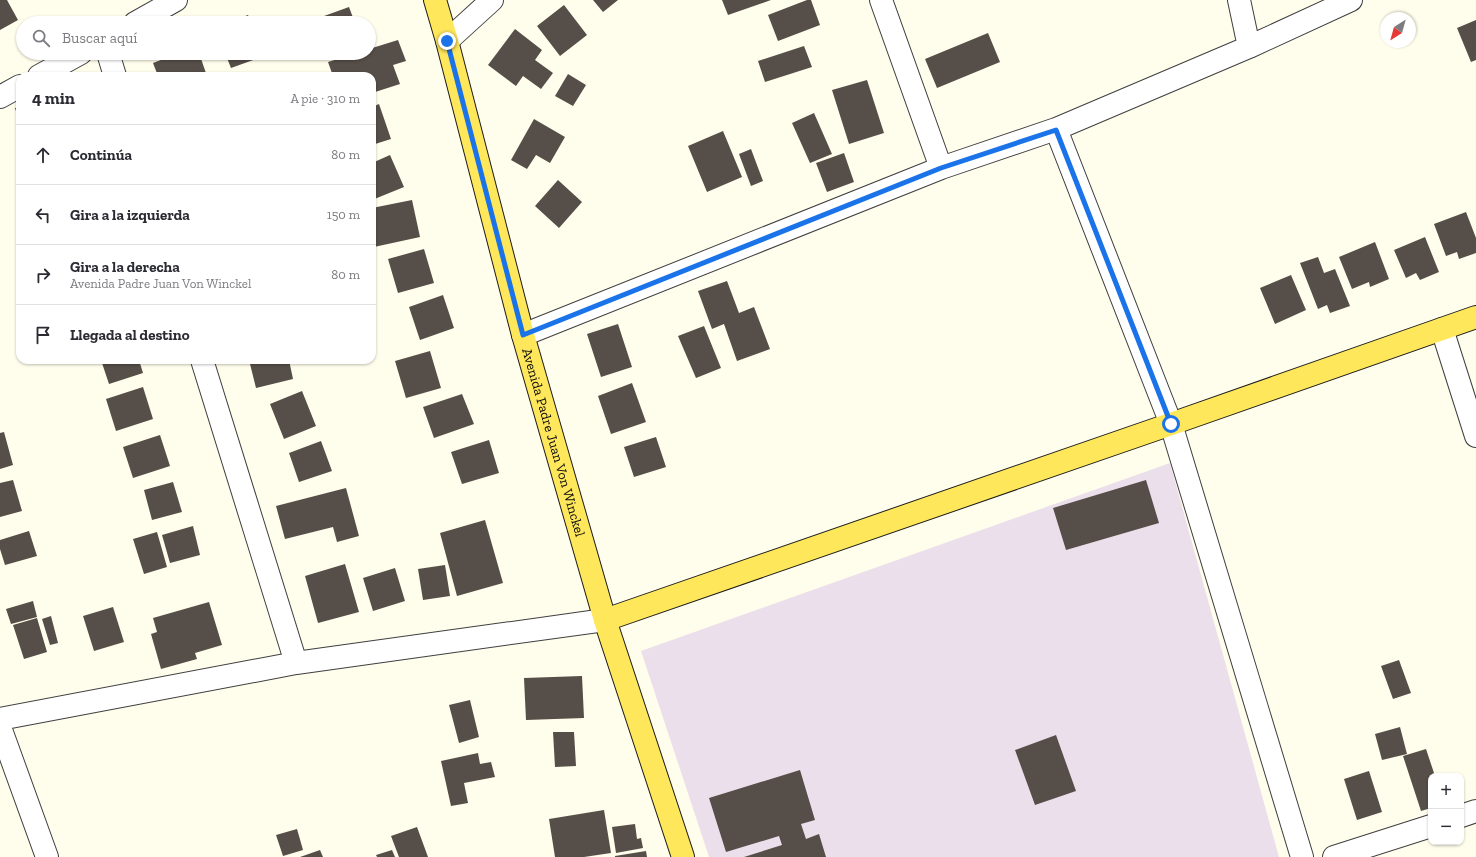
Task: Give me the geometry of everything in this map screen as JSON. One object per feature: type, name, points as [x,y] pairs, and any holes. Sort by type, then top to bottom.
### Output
[{"type":"main road","name":"Avenida Padre Juan Von Winckel","points":[[435,0],[523,335],[605,620],[683,857]]},
{"type":"main road","points":[[605,620],[1476,317]]},
{"type":"street","points":[[147,16],[176,0]]},
{"type":"street","points":[[447,41],[492,0]]},
{"type":"street","points":[[881,0],[941,168]]},
{"type":"street","points":[[1239,0],[1249,48]]},
{"type":"street","points":[[523,335],[941,168],[1056,130],[1249,48],[1351,0]]},
{"type":"street","points":[[46,72],[68,60]]},
{"type":"street","points":[[110,60],[114,72]]},
{"type":"street","points":[[0,97],[16,88]]},
{"type":"street","points":[[1056,130],[1171,424],[1302,857]]},
{"type":"street","points":[[1442,329],[1476,436]]},
{"type":"street","points":[[203,364],[296,663]]},
{"type":"street","points":[[0,719],[296,663],[605,620]]},
{"type":"street","points":[[0,728],[47,857]]},
{"type":"street","points":[[1464,815],[1476,811]]},
{"type":"street","points":[[1334,857],[1428,827]]},
{"type":"shaded area","points":[[1170,463],[1279,857],[709,857],[641,651]]},
{"type":"building","points":[[0,0],[7,0],[16,16],[16,21],[0,30]]},
{"type":"building","points":[[593,0],[618,0],[603,12]]},
{"type":"building","points":[[722,0],[771,0],[728,15]]},
{"type":"building","points":[[807,0],[811,0],[820,25],[778,41],[768,15]]},
{"type":"building","points":[[564,5],[587,35],[560,56],[537,26]]},
{"type":"building","points":[[349,7],[352,16],[324,16]]},
{"type":"building","points":[[1476,20],[1476,60],[1471,62],[1457,28]]},
{"type":"building","points":[[515,29],[542,50],[535,60],[553,73],[541,89],[523,76],[516,86],[488,65]]},
{"type":"building","points":[[988,33],[1000,62],[937,88],[925,59]]},
{"type":"building","points":[[398,40],[406,61],[393,65],[400,84],[376,92],[376,72],[332,72],[328,62],[334,60],[376,60],[376,47]]},
{"type":"building","points":[[804,46],[812,67],[765,82],[758,61]]},
{"type":"building","points":[[161,60],[201,60],[206,72],[156,72],[153,63]]},
{"type":"building","points":[[228,60],[253,60],[231,68]]},
{"type":"building","points":[[568,74],[586,85],[573,106],[555,96]]},
{"type":"building","points":[[867,80],[884,133],[849,144],[832,90]]},
{"type":"building","points":[[379,104],[391,139],[376,144],[376,105]]},
{"type":"building","points":[[814,113],[832,154],[810,163],[792,123]]},
{"type":"building","points":[[534,119],[565,137],[550,163],[536,155],[527,169],[511,160]]},
{"type":"building","points":[[723,131],[742,177],[707,192],[688,146]]},
{"type":"building","points":[[751,149],[763,181],[751,186],[739,154]]},
{"type":"building","points":[[844,153],[854,182],[827,192],[816,163]]},
{"type":"building","points":[[390,155],[404,187],[376,198],[376,161]]},
{"type":"building","points":[[558,180],[582,202],[559,228],[535,206]]},
{"type":"building","points":[[412,200],[420,237],[376,247],[376,207]]},
{"type":"building","points":[[1466,212],[1476,238],[1476,253],[1459,259],[1457,252],[1446,256],[1434,224]]},
{"type":"building","points":[[1425,237],[1439,272],[1420,280],[1416,273],[1406,278],[1394,250]]},
{"type":"building","points":[[1375,242],[1389,279],[1370,287],[1369,282],[1352,289],[1339,257]]},
{"type":"building","points":[[424,249],[434,283],[398,293],[388,259]]},
{"type":"building","points":[[1318,257],[1324,273],[1335,269],[1350,306],[1330,313],[1327,305],[1318,309],[1300,263]]},
{"type":"building","points":[[1291,275],[1306,310],[1275,324],[1260,288]]},
{"type":"building","points":[[727,281],[739,313],[754,307],[770,349],[737,361],[724,324],[712,329],[698,291]]},
{"type":"building","points":[[443,295],[454,328],[420,340],[409,307]]},
{"type":"building","points":[[618,324],[632,367],[601,377],[587,334]]},
{"type":"building","points":[[704,326],[721,368],[696,378],[678,336]]},
{"type":"building","points":[[430,351],[441,388],[406,398],[395,361]]},
{"type":"building","points":[[102,364],[140,364],[143,373],[109,384]]},
{"type":"building","points":[[250,364],[290,364],[293,379],[256,388]]},
{"type":"building","points":[[632,383],[646,422],[611,434],[598,396]]},
{"type":"building","points":[[143,387],[153,419],[116,431],[106,399]]},
{"type":"building","points":[[302,391],[316,426],[284,439],[270,404]]},
{"type":"building","points":[[462,394],[474,424],[434,438],[423,407]]},
{"type":"building","points":[[4,432],[13,465],[0,469],[0,433]]},
{"type":"building","points":[[160,435],[170,466],[133,478],[123,447]]},
{"type":"building","points":[[656,437],[666,467],[634,477],[624,447]]},
{"type":"building","points":[[489,440],[499,473],[462,484],[451,452]]},
{"type":"building","points":[[321,441],[332,471],[299,482],[289,453]]},
{"type":"building","points":[[13,480],[22,511],[0,517],[0,483]]},
{"type":"building","points":[[1146,480],[1159,523],[1066,550],[1053,508]]},
{"type":"building","points":[[173,482],[182,512],[152,520],[144,490]]},
{"type":"building","points":[[346,488],[359,536],[337,542],[333,527],[285,539],[276,506]]},
{"type":"building","points":[[485,520],[503,583],[457,596],[440,533]]},
{"type":"building","points":[[193,526],[200,555],[170,563],[162,535]]},
{"type":"building","points":[[29,531],[37,556],[5,565],[0,549],[0,540]]},
{"type":"building","points":[[157,532],[167,567],[144,574],[133,539]]},
{"type":"building","points":[[345,564],[359,612],[318,623],[305,576]]},
{"type":"building","points":[[445,565],[450,596],[423,600],[418,569]]},
{"type":"building","points":[[395,568],[405,601],[373,611],[363,578]]},
{"type":"building","points":[[33,601],[37,617],[11,624],[6,609]]},
{"type":"building","points":[[209,602],[222,645],[195,653],[197,659],[161,669],[151,634],[157,632],[153,618]]},
{"type":"building","points":[[113,607],[124,642],[94,651],[83,616]]},
{"type":"building","points":[[51,616],[58,643],[50,645],[42,619]]},
{"type":"building","points":[[37,618],[47,652],[24,659],[13,625]]},
{"type":"building","points":[[1399,660],[1411,693],[1393,699],[1381,666]]},
{"type":"building","points":[[582,676],[584,718],[526,720],[524,678]]},
{"type":"building","points":[[470,700],[479,737],[459,743],[449,705]]},
{"type":"building","points":[[1400,727],[1407,754],[1382,760],[1375,734]]},
{"type":"building","points":[[553,732],[574,732],[576,766],[555,767]]},
{"type":"building","points":[[1056,735],[1076,791],[1035,805],[1015,750]]},
{"type":"building","points":[[1426,749],[1434,773],[1428,773],[1428,809],[1421,811],[1403,756]]},
{"type":"building","points":[[478,753],[480,764],[491,762],[495,777],[464,783],[468,803],[451,806],[441,761]]},
{"type":"building","points":[[800,770],[815,820],[801,824],[806,839],[819,834],[826,857],[744,857],[782,845],[779,836],[726,852],[709,798]]},
{"type":"building","points":[[1369,771],[1382,812],[1357,820],[1344,779]]},
{"type":"building","points":[[604,810],[611,853],[584,857],[555,857],[549,819]]},
{"type":"building","points":[[635,824],[637,839],[641,838],[643,848],[616,853],[612,827]]},
{"type":"building","points":[[417,827],[428,857],[399,857],[391,836]]},
{"type":"building","points":[[297,829],[303,850],[283,856],[276,835]]},
{"type":"building","points":[[320,850],[323,857],[300,857]]},
{"type":"building","points":[[392,850],[395,857],[377,857],[376,855]]},
{"type":"building","points":[[646,851],[647,857],[615,857],[615,856]]},
{"type":"route","points":[[447,41],[523,335],[941,168],[1056,130],[1171,424]]}]
